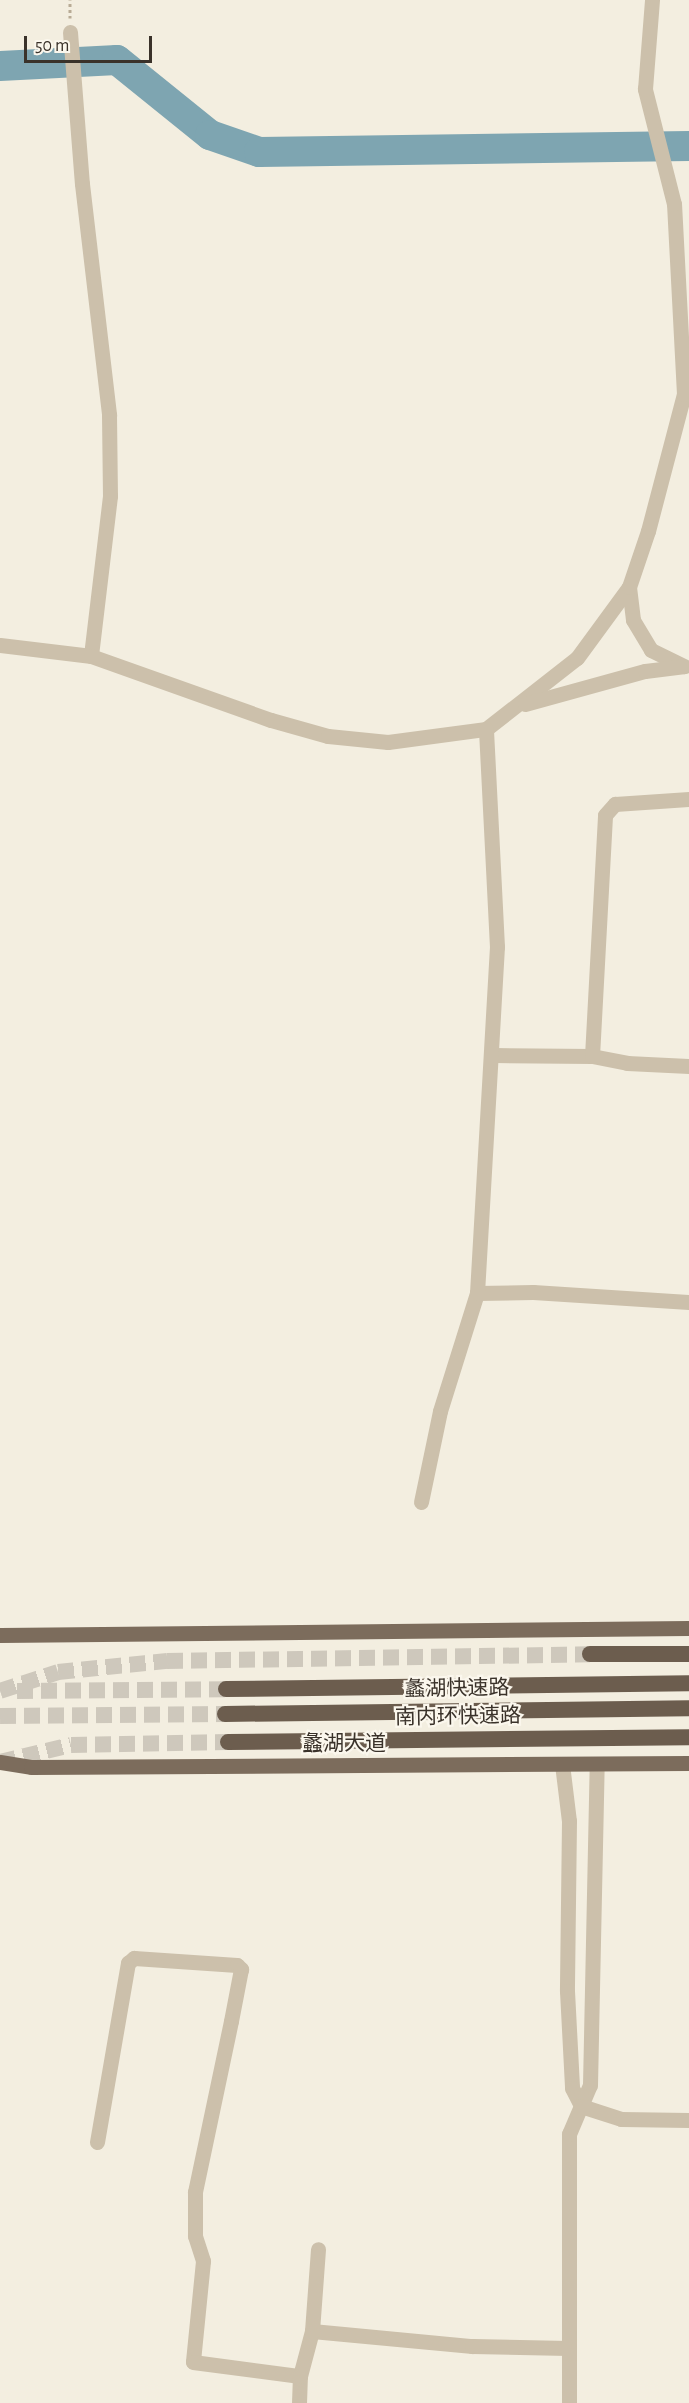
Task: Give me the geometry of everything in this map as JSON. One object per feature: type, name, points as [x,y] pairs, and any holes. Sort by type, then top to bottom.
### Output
[{"type":"highway","points":[[590,1654],[689,1654]]},
{"type":"highway","name":"蠡湖快速路","points":[[226,1689],[689,1683]]},
{"type":"highway","name":"蠡湖快速路","points":[[225,1714],[689,1708]]},
{"type":"highway","name":"南内环快速路","points":[[228,1742],[689,1737]]},
{"type":"main road","points":[[0,1635],[689,1628]]},
{"type":"main road","name":"蠡湖大道","points":[[0,1762],[31,1767],[689,1763]]},
{"type":"main road","points":[[0,1770],[31,1767]]},
{"type":"street","points":[[0,645],[91,656],[271,720],[328,736],[388,742],[486,729],[520,705],[577,658],[629,587],[648,531],[684,394],[674,204],[645,89],[652,0]]},
{"type":"street","points":[[70,32],[73,91],[109,415],[110,496],[91,656]]},
{"type":"street","points":[[629,587],[633,620],[651,650],[686,666]]},
{"type":"street","points":[[520,705],[645,671],[686,666]]},
{"type":"street","points":[[421,1502],[440,1411],[477,1293],[494,1055],[497,947],[486,729]]},
{"type":"street","points":[[592,1056],[605,815],[615,804],[689,799]]},
{"type":"street","points":[[494,1055],[592,1056],[627,1063],[689,1066]]},
{"type":"street","points":[[477,1293],[533,1292],[689,1302]]},
{"type":"street","points":[[562,1764],[569,1821],[567,1991],[572,2088],[581,2106],[621,2119],[689,2120]]},
{"type":"street","points":[[569,2403],[569,2134],[590,2085],[597,1764]]},
{"type":"street","points":[[97,2142],[128,1963],[134,1958],[237,1965],[241,1969],[195,2192],[195,2236],[203,2261],[193,2362],[300,2376]]},
{"type":"street","points":[[299,2403],[300,2376],[312,2331],[318,2249]]},
{"type":"street","points":[[312,2331],[472,2346],[568,2348]]},
{"type":"waterway","points":[[0,66],[117,60],[210,135],[259,152],[689,146]]},
{"type":"tunnel","points":[[0,1691],[58,1672],[167,1661],[590,1654]]},
{"type":"tunnel","points":[[17,1691],[226,1689]]},
{"type":"tunnel","points":[[0,1716],[225,1714]]},
{"type":"tunnel","points":[[0,1762],[71,1745],[228,1742]]}]
